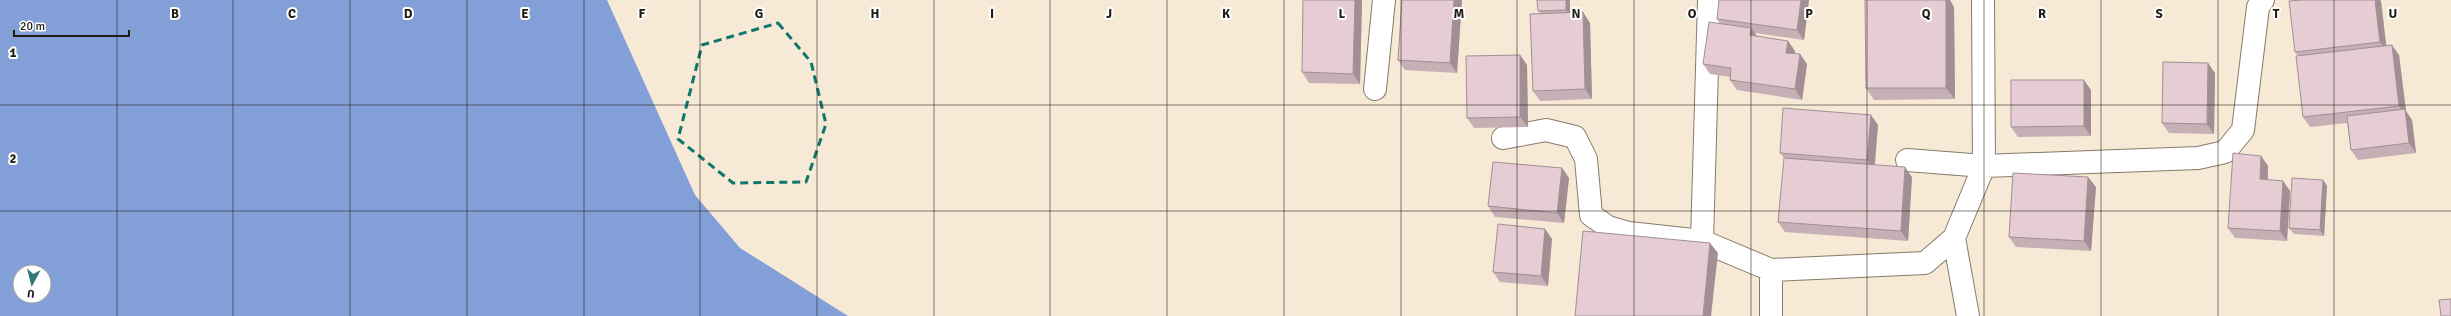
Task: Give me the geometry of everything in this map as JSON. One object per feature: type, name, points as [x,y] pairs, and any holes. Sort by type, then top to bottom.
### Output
[{"type":"street","points":[[1375,89],[1384,0]]},
{"type":"street","points":[[1702,241],[1709,0]]},
{"type":"street","points":[[1503,138],[1546,130],[1575,137],[1586,159],[1591,215],[1608,227],[1629,233],[1702,241],[1771,270],[1925,263],[1954,238],[1984,166],[1984,0]]},
{"type":"street","points":[[1907,160],[1984,166],[2198,158],[2225,152],[2243,130],[2258,8],[2264,0]]},
{"type":"street","points":[[1954,238],[1968,316]]},
{"type":"street","points":[[1771,270],[1771,316]]},
{"type":"highlighted area","points":[[778,23],[811,62],[826,124],[806,182],[733,183],[678,139],[702,45]]},
{"type":"water","points":[[0,0],[607,0],[695,195],[740,248],[848,316],[0,316]]},
{"type":"building","points":[[1303,0],[1355,0],[1353,74],[1302,72]]},
{"type":"building","points":[[1402,0],[1454,0],[1450,63],[1398,60]]},
{"type":"building","points":[[1537,0],[1566,0],[1566,10],[1538,11]]},
{"type":"building","points":[[1719,0],[1801,0],[1797,30],[1717,19]]},
{"type":"building","points":[[1865,0],[1946,0],[1946,88],[1866,88]]},
{"type":"building","points":[[2375,0],[2380,42],[2295,52],[2289,1]]},
{"type":"building","points":[[1583,12],[1585,89],[1533,91],[1530,14]]},
{"type":"building","points":[[1709,22],[1751,28],[1750,35],[1788,41],[1786,53],[1800,54],[1795,89],[1730,80],[1731,68],[1703,64]]},
{"type":"building","points":[[2392,45],[2399,106],[2303,117],[2296,56]]},
{"type":"building","points":[[1520,55],[1520,117],[1467,118],[1466,56]]},
{"type":"building","points":[[2163,62],[2208,63],[2207,124],[2162,123]]},
{"type":"building","points":[[2011,80],[2084,80],[2084,126],[2011,127]]},
{"type":"building","points":[[1783,108],[1871,115],[1867,160],[1780,153]]},
{"type":"building","points":[[2405,109],[2409,143],[2351,150],[2347,116]]},
{"type":"building","points":[[2233,153],[2261,156],[2260,179],[2283,181],[2280,231],[2228,228]]},
{"type":"building","points":[[1784,158],[1905,167],[1901,231],[1778,222]]},
{"type":"building","points":[[1493,162],[1562,168],[1557,213],[1488,206]]},
{"type":"building","points":[[2013,173],[2088,177],[2084,241],[2009,237]]},
{"type":"building","points":[[2292,178],[2323,180],[2320,230],[2289,228]]},
{"type":"building","points":[[1498,224],[1545,229],[1541,276],[1493,272]]},
{"type":"building","points":[[1583,231],[1710,243],[1703,316],[1575,316]]},
{"type":"building","points":[[2451,299],[2451,316],[2441,316],[2439,300]]}]
